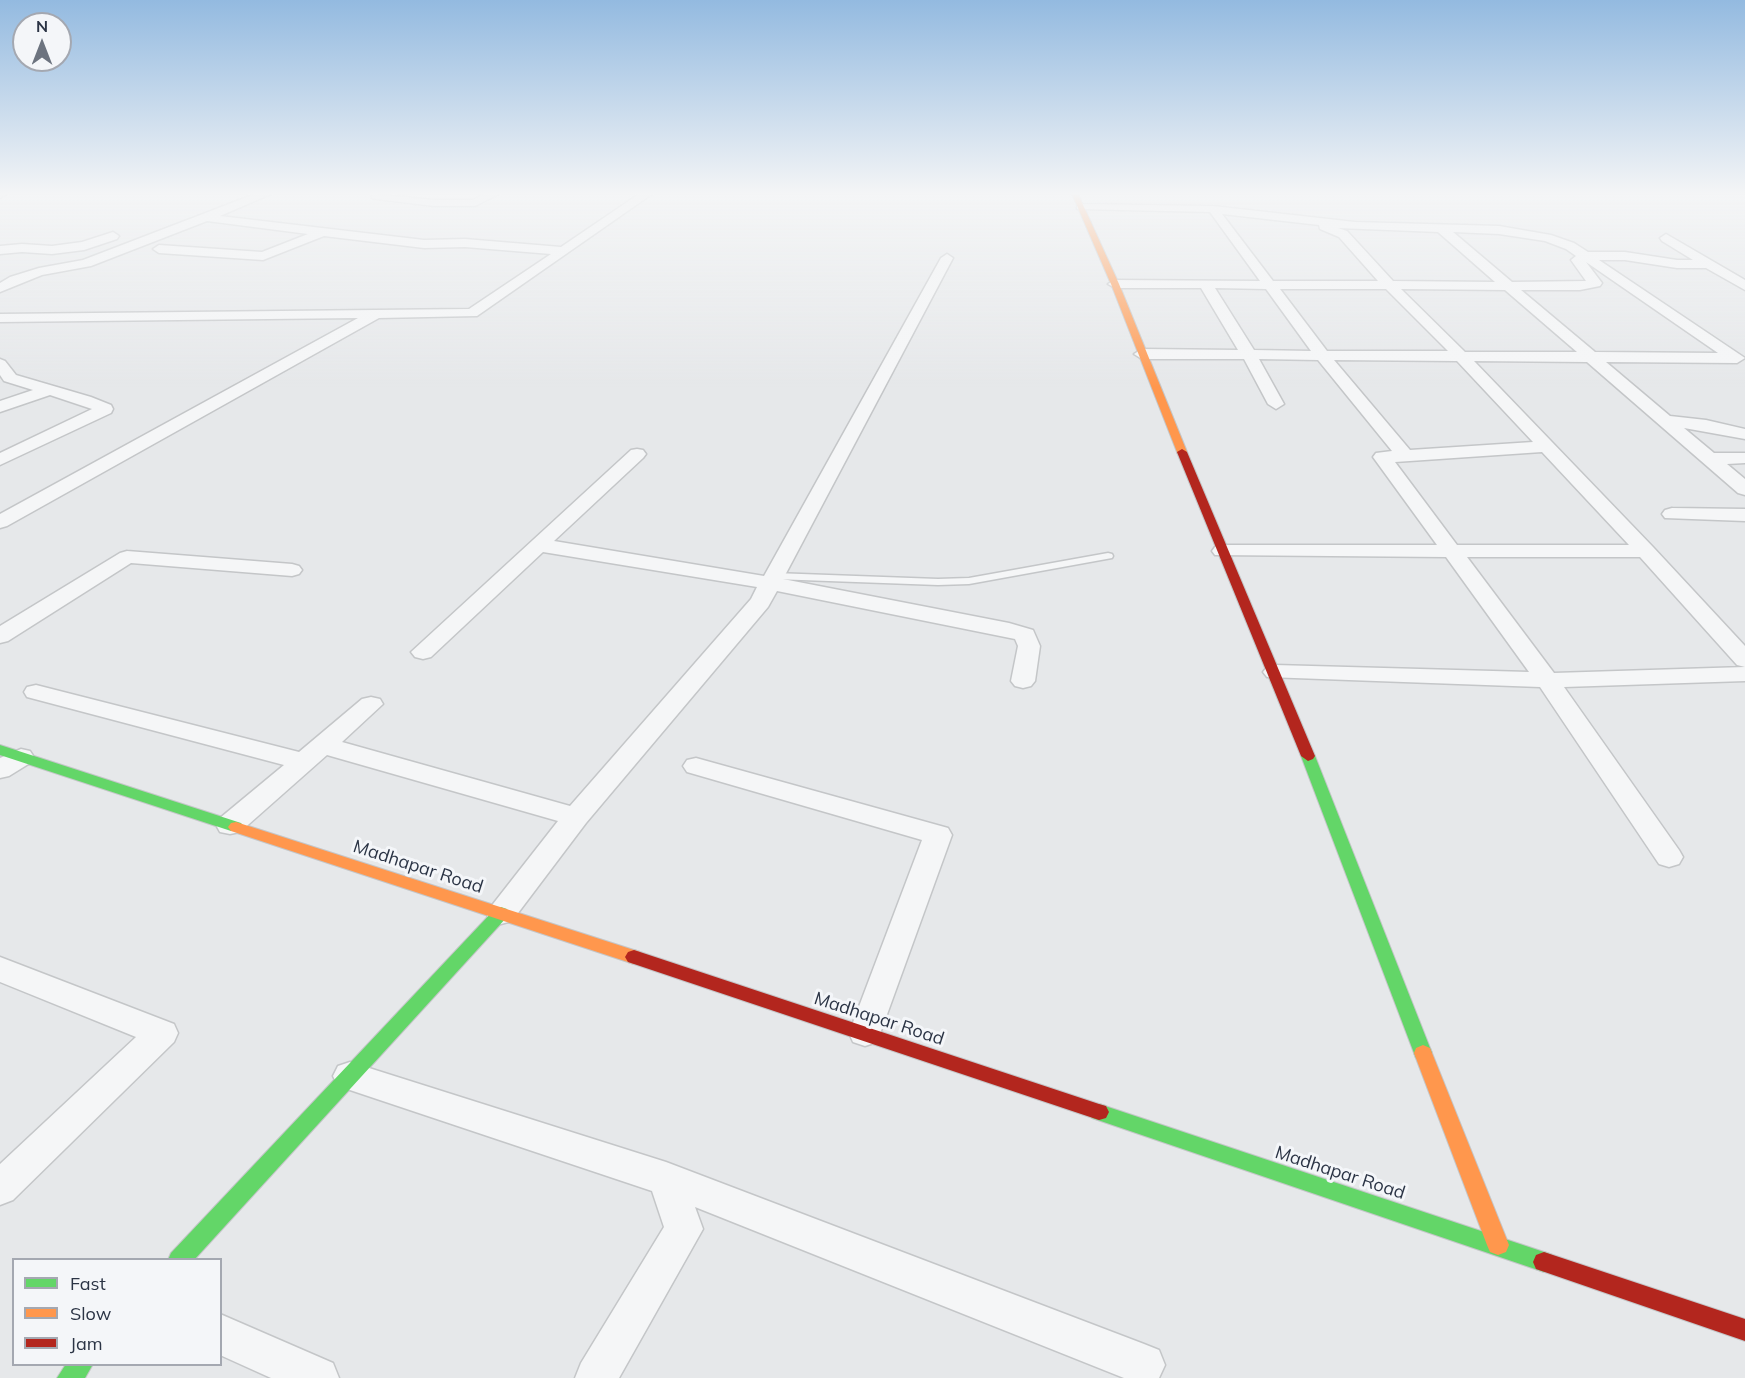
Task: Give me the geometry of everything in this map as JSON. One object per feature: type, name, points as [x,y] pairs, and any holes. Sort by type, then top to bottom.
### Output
[{"type":"street","points":[[0,288],[39,272],[86,263],[98,258]]},
{"type":"street","points":[[0,318],[472,313],[552,258]]},
{"type":"street","points":[[181,1258],[501,913],[576,817],[760,602],[947,258]]},
{"type":"street","points":[[1104,258],[1222,551],[1275,672],[1498,1245]]},
{"type":"street","points":[[1250,258],[1323,356],[1404,455]]},
{"type":"street","points":[[1365,258],[1646,551],[1745,660]]},
{"type":"street","points":[[1476,258],[1594,357],[1745,489]]},
{"type":"street","points":[[1115,284],[1592,285],[1593,278],[1577,260],[1580,258]]},
{"type":"street","points":[[1588,258],[1740,358]]},
{"type":"street","points":[[1640,258],[1677,264],[1708,264]]},
{"type":"street","points":[[1699,258],[1745,286]]},
{"type":"street","points":[[1206,285],[1276,404]]},
{"type":"street","points":[[0,522],[375,315]]},
{"type":"street","points":[[1142,354],[1740,358]]},
{"type":"street","points":[[0,364],[10,378],[105,409],[0,460]]},
{"type":"street","points":[[0,407],[50,390]]},
{"type":"street","points":[[1667,421],[1706,425],[1745,434]]},
{"type":"street","points":[[1546,446],[1382,457],[1547,680],[1669,857]]},
{"type":"street","points":[[423,652],[637,454]]},
{"type":"street","points":[[1710,459],[1745,458]]},
{"type":"street","points":[[1672,514],[1745,514]]},
{"type":"street","points":[[539,545],[772,580],[1025,634],[1029,646],[1023,681]]},
{"type":"street","points":[[1222,551],[1646,551]]},
{"type":"street","points":[[0,636],[127,556],[292,570]]},
{"type":"street","points":[[1275,672],[1547,680],[1745,674]]},
{"type":"street","points":[[36,692],[313,754],[576,817]]},
{"type":"street","points":[[230,825],[371,704]]},
{"type":"street","name":"Madhapar Road","points":[[7,759],[230,825],[501,913],[1745,1329]]},
{"type":"street","points":[[696,766],[938,835],[865,1033]]},
{"type":"street","points":[[0,969],[162,1033],[0,1188]]},
{"type":"street","points":[[350,1076],[666,1179],[1144,1365]]},
{"type":"street","points":[[596,1378],[684,1229],[666,1179]]},
{"type":"street","points":[[222,1335],[318,1378]]},
{"type":"street","points":[[69,1378],[81,1366]]},
{"type":"lane","points":[[772,580],[969,581],[1108,555]]},
{"type":"traffic: fast","points":[[0,750],[236,827]]},
{"type":"traffic: fast","points":[[1308,756],[1423,1053]]},
{"type":"traffic: fast","points":[[181,1258],[501,913]]},
{"type":"traffic: fast","points":[[1099,1112],[1544,1262]]},
{"type":"traffic: fast","points":[[69,1378],[80,1366]]},
{"type":"traffic: slow","points":[[1104,258],[1182,452]]},
{"type":"traffic: slow","points":[[236,827],[634,957]]},
{"type":"traffic: slow","points":[[1423,1053],[1498,1245]]},
{"type":"traffic: jam","points":[[1182,452],[1308,756]]},
{"type":"traffic: jam","points":[[634,957],[1099,1112]]},
{"type":"traffic: jam","points":[[1544,1262],[1745,1330]]}]
